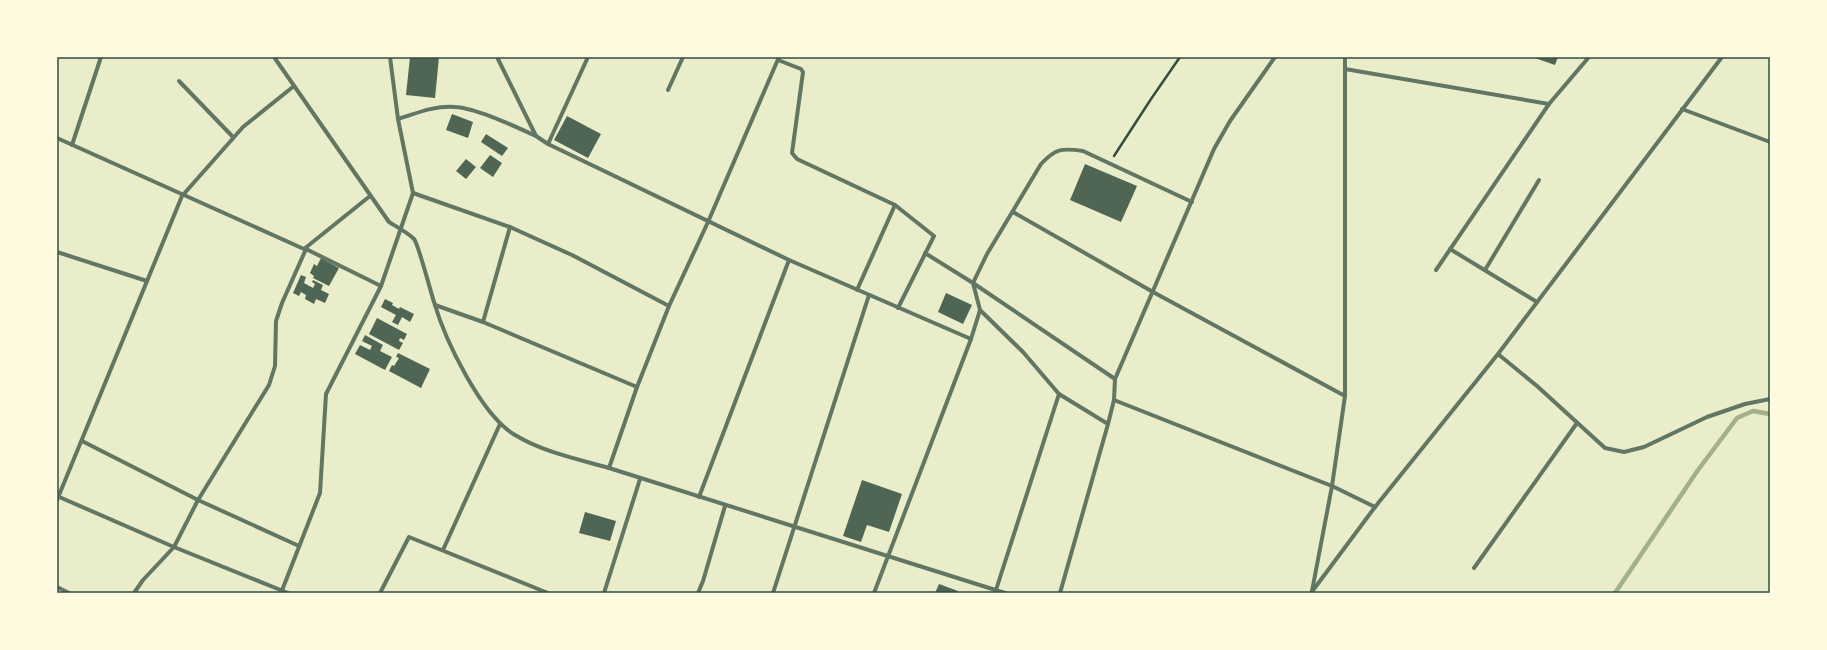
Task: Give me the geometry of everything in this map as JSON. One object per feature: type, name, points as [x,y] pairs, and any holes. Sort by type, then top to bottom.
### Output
[{"type":"street","points":[[72,145],[101,57]]},
{"type":"street","points":[[274,57],[389,222],[415,240],[435,305],[461,366],[486,406],[500,424],[514,435],[554,453],[609,468],[725,506],[888,556],[996,592],[1006,593]]},
{"type":"street","points":[[282,592],[320,493],[326,394],[381,286],[413,193],[398,119],[390,57]]},
{"type":"street","points":[[497,57],[536,136]]},
{"type":"street","points":[[548,144],[588,57]]},
{"type":"street","points":[[668,90],[683,57]]},
{"type":"street","points":[[1060,593],[1108,424],[1114,400],[1115,379],[1214,149],[1230,121],[1275,57]]},
{"type":"street","points":[[1311,593],[1332,486],[1346,396],[1345,57]]},
{"type":"street","points":[[1436,270],[1549,104],[1589,57]]},
{"type":"street","points":[[1311,593],[1375,507],[1498,354],[1722,57]]},
{"type":"street","points":[[609,468],[637,387],[669,306],[708,222],[779,58],[801,69],[803,72],[792,153],[797,159],[895,205],[934,236],[898,308]]},
{"type":"street","points":[[1345,69],[1549,104]]},
{"type":"street","points":[[179,81],[233,137]]},
{"type":"street","points":[[288,593],[282,592],[57,497],[82,441],[182,196],[243,127],[294,86]]},
{"type":"street","points":[[398,119],[434,108],[456,107],[504,122],[536,136],[548,144],[789,260],[971,339]]},
{"type":"street","points":[[1682,109],[1770,142]]},
{"type":"street","points":[[57,138],[182,196],[306,249],[381,286]]},
{"type":"street","points":[[1108,424],[1059,394],[1023,352],[980,310],[973,283],[987,254],[1041,164],[1052,152],[1066,148],[1083,151],[1192,202]]},
{"type":"street","points":[[1485,270],[1539,180]]},
{"type":"street","points":[[413,193],[510,228],[572,255],[669,306]]},
{"type":"street","points":[[134,593],[143,580],[174,546],[198,500],[269,385],[274,366],[276,322],[282,303],[306,249],[370,196]]},
{"type":"street","points":[[857,290],[895,205]]},
{"type":"street","points":[[1013,212],[1153,292],[1346,396]]},
{"type":"street","points":[[483,322],[510,228]]},
{"type":"street","points":[[1450,249],[1537,302]]},
{"type":"street","points":[[57,252],[147,281]]},
{"type":"street","points":[[925,253],[973,283],[1115,379]]},
{"type":"street","points":[[699,497],[789,260]]},
{"type":"street","points":[[773,593],[869,295]]},
{"type":"street","points":[[435,305],[483,322],[637,387]]},
{"type":"street","points":[[874,593],[971,339],[980,310]]},
{"type":"street","points":[[1498,354],[1537,386],[1605,448],[1624,452],[1644,447],[1713,415],[1745,404],[1770,399]]},
{"type":"street","points":[[996,592],[1059,394]]},
{"type":"street","points":[[1114,400],[1332,486],[1375,507]]},
{"type":"street","points":[[1474,568],[1577,423]]},
{"type":"street","points":[[443,550],[500,424]]},
{"type":"street","points":[[82,441],[198,500],[300,546]]},
{"type":"street","points":[[604,593],[640,479]]},
{"type":"street","points":[[698,593],[703,581],[725,506]]},
{"type":"street","points":[[380,593],[409,537],[548,593]]},
{"type":"street","points":[[57,587],[68,593]]},
{"type":"path","points":[[1110,163],[1180,57]]},
{"type":"building","points":[[410,57],[439,57],[435,98],[406,95]]},
{"type":"building","points":[[1532,57],[1558,57],[1555,65]]},
{"type":"building","points":[[452,114],[473,122],[468,138],[446,130]]},
{"type":"building","points":[[567,116],[601,134],[588,158],[554,140]]},
{"type":"building","points":[[486,134],[508,148],[502,156],[481,142]]},
{"type":"building","points":[[490,155],[502,163],[493,177],[480,168]]},
{"type":"building","points":[[466,159],[476,167],[466,179],[456,171]]},
{"type":"building","points":[[1085,164],[1137,186],[1121,222],[1070,200]]},
{"type":"building","points":[[321,258],[339,268],[329,286],[313,278],[314,276],[310,273],[314,264],[317,266]]},
{"type":"building","points":[[301,275],[306,277],[304,283],[313,288],[315,284],[312,282],[313,280],[323,285],[321,290],[329,294],[325,303],[316,299],[314,304],[305,299],[306,295],[301,292],[299,296],[293,293]]},
{"type":"building","points":[[946,293],[972,305],[963,324],[938,312]]},
{"type":"building","points":[[385,299],[393,303],[392,305],[399,309],[400,307],[414,314],[410,322],[402,317],[398,325],[392,322],[396,315],[381,307]]},
{"type":"building","points":[[377,318],[407,334],[404,340],[400,338],[399,341],[403,343],[399,350],[369,334]]},
{"type":"building","points":[[365,335],[383,345],[380,351],[392,357],[385,370],[355,354],[360,345],[370,350],[372,346],[362,341]]},
{"type":"building","points":[[398,353],[430,369],[421,388],[389,371],[392,365],[394,366],[399,358],[396,357]]},
{"type":"building","points":[[862,480],[902,494],[889,532],[867,525],[861,542],[843,536]]},
{"type":"building","points":[[585,512],[616,521],[610,541],[579,533]]},
{"type":"building","points":[[939,584],[958,591],[957,593],[935,593]]},
{"type":"waterway","points":[[1615,593],[1698,470],[1737,418],[1753,411],[1770,414]]}]
